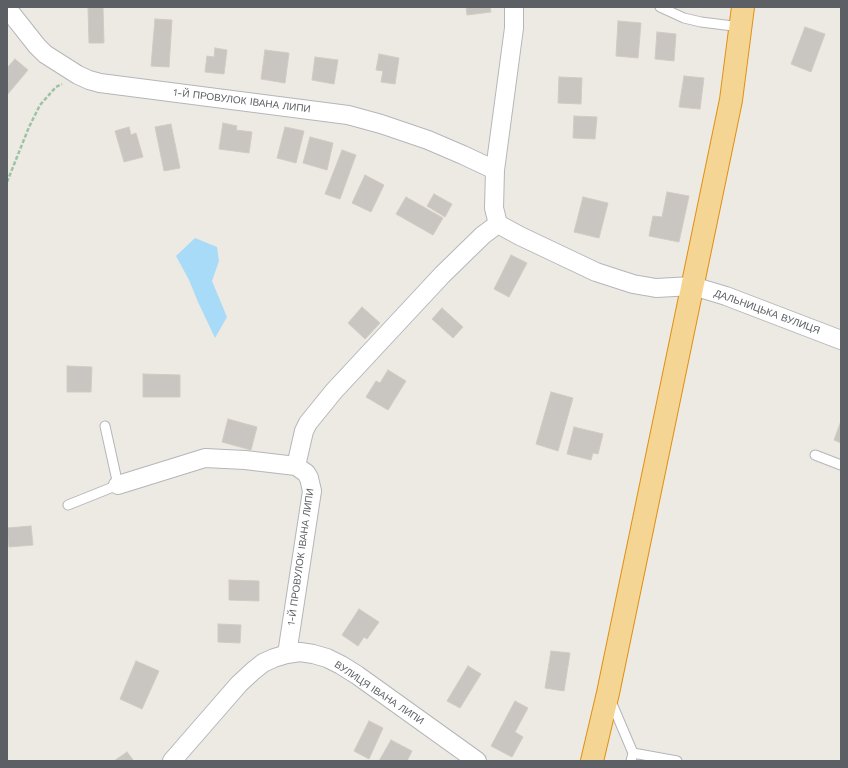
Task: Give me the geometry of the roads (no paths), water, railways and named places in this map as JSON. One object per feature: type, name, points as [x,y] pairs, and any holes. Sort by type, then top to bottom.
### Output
[{"type":"highway","points":[[592,761],[608,693],[731,100],[742,17]]},
{"type":"street","points":[[514,7],[514,28],[495,170],[494,208],[498,224],[596,272],[632,284],[656,288],[693,286]]},
{"type":"street","name":"1-Й ПРОВУЛОК ІВАНА ЛИПИ","points":[[7,8],[45,54],[88,80],[100,83],[348,115],[381,124],[428,140],[495,170]]},
{"type":"street","points":[[118,485],[205,458],[245,460],[296,466],[304,431],[308,423],[334,391],[442,274],[483,235],[498,224]]},
{"type":"street","name":"ДАЛЬНИЦЬКА ВУЛИЦЯ","points":[[693,286],[726,296],[841,340]]},
{"type":"street","name":"1-Й ПРОВУЛОК ІВАНА ЛИПИ","points":[[287,654],[312,491],[309,478],[306,473],[296,466]]},
{"type":"street","name":"ВУЛИЦЯ ІВАНА ЛИПИ","points":[[172,761],[239,684],[253,671],[263,663],[274,658],[300,652],[327,658],[341,665],[478,761]]},
{"type":"lane","points":[[660,7],[684,18],[702,22],[742,17]]},
{"type":"lane","points":[[68,505],[118,485],[105,426]]},
{"type":"lane","points":[[814,455],[841,465]]},
{"type":"lane","points":[[608,693],[632,757],[677,761]]},
{"type":"water","points":[[195,238],[217,247],[219,261],[212,281],[227,317],[215,338],[189,280],[176,256]]}]
